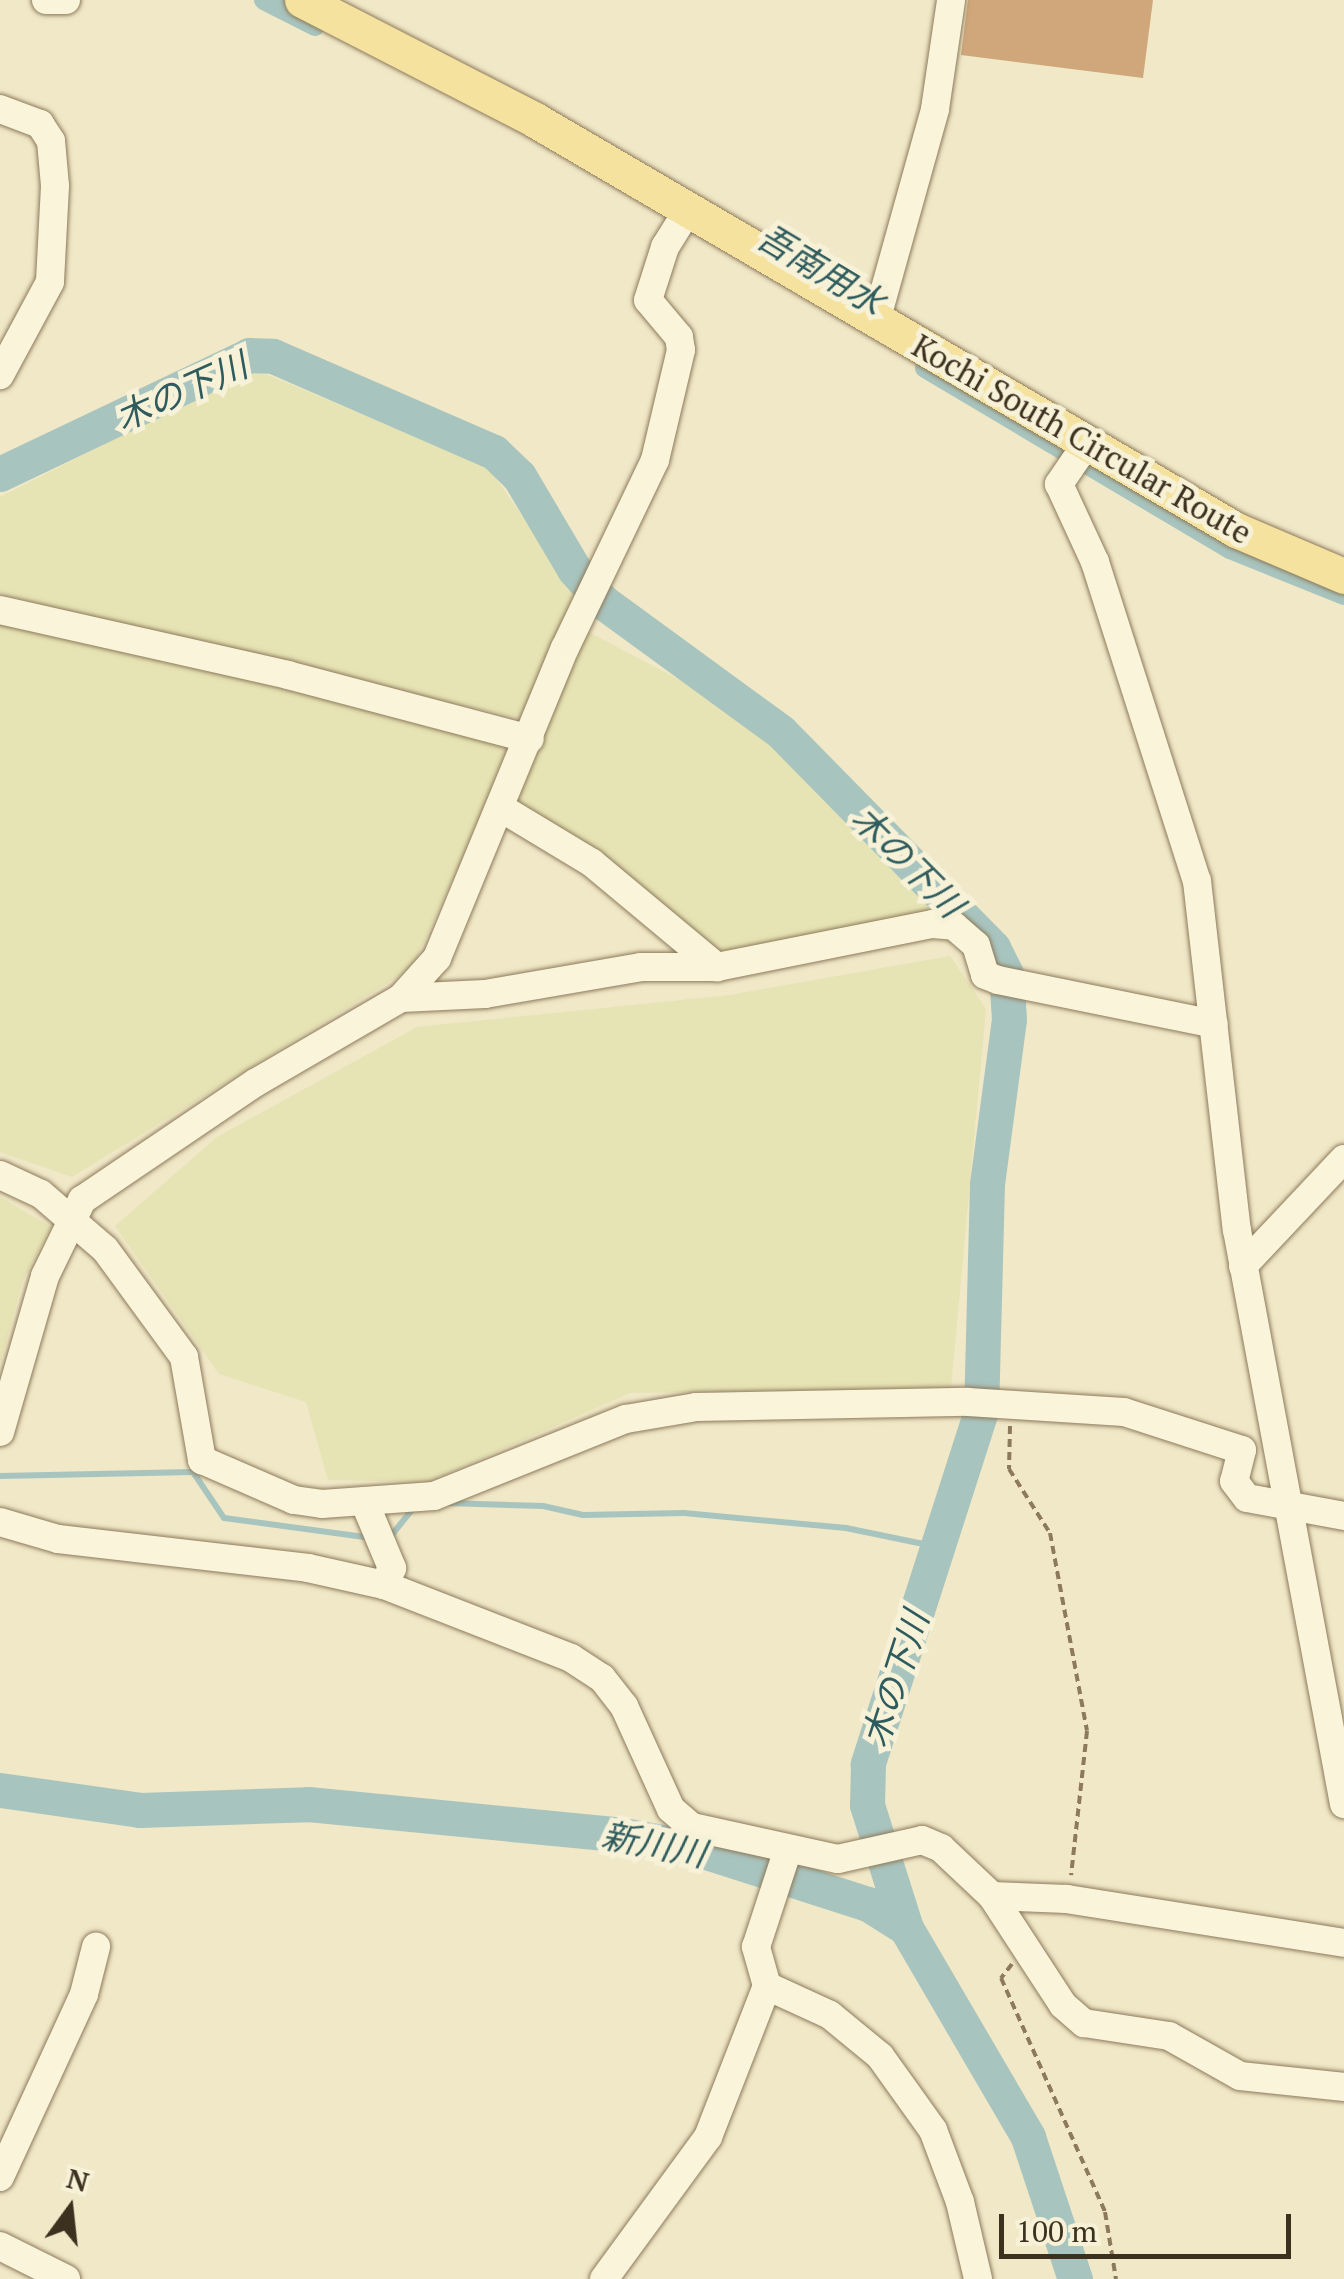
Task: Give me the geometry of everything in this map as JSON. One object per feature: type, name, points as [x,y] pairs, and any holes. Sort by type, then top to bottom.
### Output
[{"type":"main road","name":"Kochi South Circular Route","points":[[302,0],[535,120],[682,218],[876,321],[1080,454],[1236,530],[1344,576]]},
{"type":"street","points":[[46,0],[66,0]]},
{"type":"street","points":[[876,321],[934,109],[950,0]]},
{"type":"street","points":[[0,109],[40,124],[52,141],[55,186],[50,282],[0,375]]},
{"type":"street","points":[[0,1432],[45,1276],[73,1218],[102,1182],[401,998],[437,958],[592,593],[655,460],[681,350],[679,336],[648,300],[682,218]]},
{"type":"street","points":[[1080,454],[1059,484],[1095,562],[1197,881],[1244,1266],[1344,1804]]},
{"type":"street","points":[[0,610],[326,684],[530,740]]},
{"type":"street","points":[[501,808],[592,863],[717,967]]},
{"type":"street","points":[[401,998],[485,994],[641,967],[717,967],[934,924],[954,926],[976,945],[985,974],[1214,1024]]},
{"type":"street","points":[[1244,1266],[1344,1159]]},
{"type":"street","points":[[0,1175],[73,1218],[104,1249],[184,1358],[202,1460],[294,1500],[434,1496],[626,1419],[696,1407],[991,1403],[1124,1412],[1242,1450],[1234,1482],[1247,1498],[1344,1516]]},
{"type":"street","points":[[364,1501],[392,1568],[384,1585]]},
{"type":"street","points":[[0,1522],[58,1539],[293,1566],[384,1585],[587,1668],[624,1706],[671,1809],[692,1828],[787,1854],[838,1859],[866,1855],[902,1841],[941,1848],[992,1896],[1063,2005],[1084,2023],[1169,2036],[1240,2076],[1344,2088]]},
{"type":"street","points":[[604,2279],[708,2138],[767,1986],[756,1948],[787,1854]]},
{"type":"street","points":[[992,1896],[1067,1900],[1344,1943]]},
{"type":"street","points":[[0,2177],[84,1994],[96,1947]]},
{"type":"street","points":[[767,1986],[830,2015],[880,2056],[934,2130],[960,2202],[978,2279]]},
{"type":"street","points":[[0,2246],[66,2279]]},
{"type":"path","points":[[991,1403],[1009,1469],[1050,1533],[1087,1731],[1067,1900]]},
{"type":"path","points":[[1024,1948],[1001,1978],[1105,2212],[1116,2279]]},
{"type":"shaded area","points":[[254,369],[489,468],[576,595],[528,720],[191,646],[0,593],[0,497]]},
{"type":"shaded area","points":[[0,620],[514,745],[412,968],[72,1177],[0,1152]]},
{"type":"shaded area","points":[[581,628],[710,696],[783,744],[945,909],[722,954],[512,801]]},
{"type":"shaded area","points":[[950,956],[986,1009],[951,1388],[630,1393],[428,1482],[328,1480],[306,1402],[219,1374],[115,1226],[217,1137],[417,1027],[730,995]]},
{"type":"shaded area","points":[[0,1197],[51,1227],[22,1282],[0,1365]]},
{"type":"building","points":[[968,0],[1153,0],[1143,78],[961,55]]},
{"type":"waterway","name":"吾南用水","points":[[264,0],[315,26]]},
{"type":"waterway","name":"木の下川","points":[[0,474],[249,355],[273,356],[494,452],[519,476],[574,569],[603,602],[781,732],[993,948],[1006,974],[1009,1019],[987,1184],[981,1411],[868,1764],[867,1805],[906,1928]]},
{"type":"waterway","name":"吾南用水","points":[[925,368],[1230,549],[1344,595]]},
{"type":"waterway","points":[[0,1476],[193,1472],[224,1518],[372,1538]]},
{"type":"waterway","points":[[445,1503],[543,1506],[583,1515],[684,1513],[846,1528],[938,1547]]},
{"type":"waterway","points":[[390,1537],[415,1506]]},
{"type":"waterway","name":"新川川","points":[[0,1790],[140,1810],[308,1804],[623,1835],[691,1847],[868,1904],[906,1928],[1028,2137],[1075,2279]]}]
